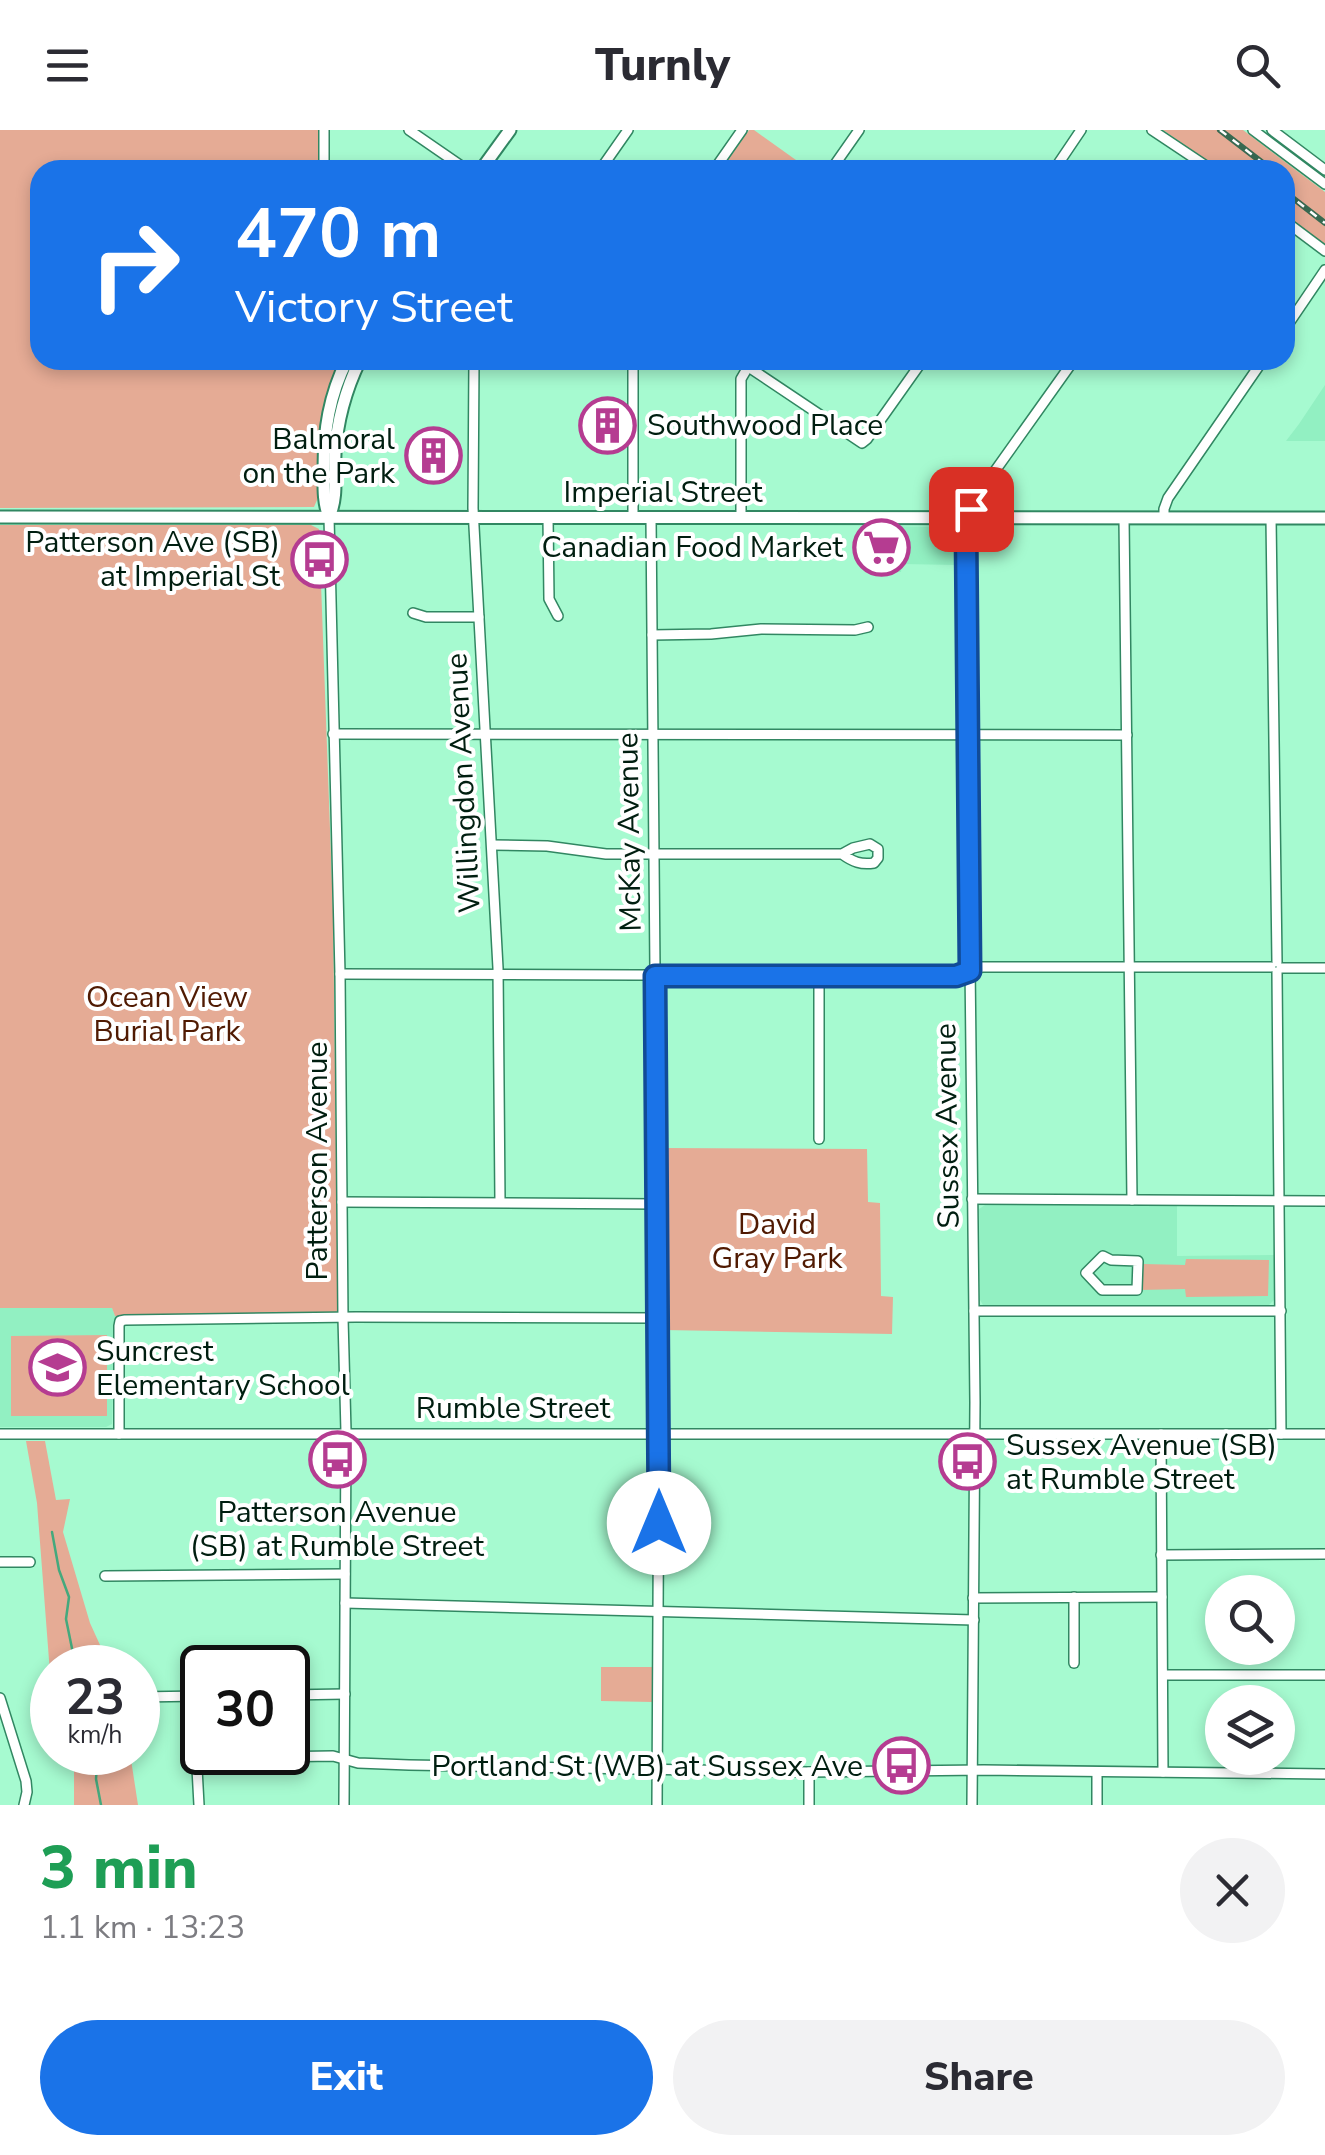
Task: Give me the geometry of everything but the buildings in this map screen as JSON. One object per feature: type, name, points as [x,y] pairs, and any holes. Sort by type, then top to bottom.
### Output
[{"type":"main road","points":[[489,160],[510,130]]},
{"type":"main road","points":[[329,517],[324,504],[326,425],[342,370]]},
{"type":"main road","points":[[329,517],[335,504],[338,427],[356,370]]},
{"type":"main road","name":"Imperial Street","points":[[0,517],[1325,518]]},
{"type":"street","points":[[324,130],[324,160]]},
{"type":"street","points":[[409,130],[452,160]]},
{"type":"street","points":[[607,160],[628,130]]},
{"type":"street","points":[[721,160],[742,130]]},
{"type":"street","points":[[838,160],[858,130]]},
{"type":"street","points":[[1061,160],[1081,130]]},
{"type":"street","points":[[1152,130],[1196,160]]},
{"type":"street","points":[[1252,130],[1293,160]]},
{"type":"street","points":[[1272,130],[1325,170]]},
{"type":"street","points":[[1295,162],[1325,184]]},
{"type":"street","points":[[1295,228],[1325,251]]},
{"type":"street","points":[[1295,314],[1325,270]]},
{"type":"street","name":"Willingdon Avenue","points":[[474,370],[474,518],[499,976],[500,1202]]},
{"type":"street","points":[[633,370],[633,518]]},
{"type":"street","points":[[741,518],[741,382],[747,370]]},
{"type":"street","points":[[752,370],[862,443],[916,370]]},
{"type":"street","name":"Sussex Avenue","points":[[972,1805],[974,1311],[966,527],[976,499],[1067,370]]},
{"type":"street","points":[[1164,518],[1168,498],[1256,370]]},
{"type":"street","name":"Patterson Avenue","points":[[329,517],[346,1432],[344,1805]]},
{"type":"street","points":[[548,517],[549,599],[558,616]]},
{"type":"street","name":"McKay Avenue","points":[[651,518],[659,1433],[658,1805]]},
{"type":"street","points":[[1124,518],[1132,1200]]},
{"type":"street","points":[[1272,518],[1281,1434]]},
{"type":"street","points":[[413,613],[426,617],[479,617]]},
{"type":"street","points":[[652,635],[762,629],[855,630],[868,626]]},
{"type":"street","points":[[333,734],[1127,735]]},
{"type":"street","points":[[492,846],[534,845],[596,853],[842,854]]},
{"type":"street","points":[[340,974],[956,976],[982,967],[1325,968]]},
{"type":"street","points":[[818,976],[819,1139]]},
{"type":"street","points":[[972,1199],[1325,1200]]},
{"type":"street","points":[[342,1202],[657,1204]]},
{"type":"street","points":[[1104,1256],[1110,1260],[1138,1261],[1137,1290],[1102,1290],[1086,1273],[1104,1256]]},
{"type":"street","points":[[974,1311],[1281,1311]]},
{"type":"street","points":[[119,1434],[120,1322],[658,1318]]},
{"type":"street","name":"Rumble Street","points":[[0,1434],[1325,1434]]},
{"type":"street","points":[[1161,1434],[1162,1772]]},
{"type":"street","points":[[1161,1555],[1325,1554]]},
{"type":"street","points":[[0,1562],[30,1562]]},
{"type":"street","points":[[105,1576],[345,1574]]},
{"type":"street","points":[[1074,1597],[1074,1663]]},
{"type":"street","points":[[974,1598],[1162,1597]]},
{"type":"street","points":[[345,1603],[974,1620]]},
{"type":"street","points":[[1164,1675],[1325,1675]]},
{"type":"street","points":[[310,1695],[344,1694]]},
{"type":"street","points":[[0,1698],[26,1781],[24,1805]]},
{"type":"street","points":[[198,1805],[196,1773],[207,1759],[333,1756],[358,1763],[409,1765],[809,1772],[1325,1774]]},
{"type":"street","points":[[809,1772],[809,1805]]},
{"type":"street","points":[[1097,1772],[1097,1805]]},
{"type":"shaded area","points":[[1325,385],[1325,441],[1286,441],[1299,424]]},
{"type":"shaded area","points":[[876,526],[954,527],[957,565],[902,564],[901,572],[876,572]]},
{"type":"shaded area","points":[[985,1205],[1177,1205],[1177,1256],[1275,1255],[1274,1300],[1269,1305],[983,1305],[979,1209]]},
{"type":"shaded area","name":"Suncrest Elementary School","points":[[0,1308],[112,1308],[112,1424],[0,1427]]},
{"type":"green space","points":[[0,130],[318,130],[318,160],[30,160],[30,370],[338,370],[324,412],[314,507],[0,508]]},
{"type":"green space","points":[[749,130],[754,130],[796,160],[728,160]]},
{"type":"green space","points":[[1163,130],[1243,130],[1283,160],[1206,160]]},
{"type":"green space","points":[[1295,169],[1325,192],[1325,246],[1295,223]]},
{"type":"green space","name":"Ocean View Burial Park","points":[[0,525],[311,525],[319,529],[333,911],[338,1308],[332,1315],[115,1316],[112,1308],[0,1308]]},
{"type":"green space","name":"David Gray Park","points":[[661,1148],[867,1149],[868,1202],[880,1203],[881,1296],[893,1297],[892,1334],[663,1330]]},
{"type":"green space","points":[[1186,1259],[1269,1260],[1268,1296],[1186,1297],[1185,1289],[1140,1290],[1140,1266],[1185,1265]]},
{"type":"green space","points":[[107,1335],[107,1416],[11,1416],[11,1336]]},
{"type":"green space","points":[[26,1441],[45,1441],[56,1500],[70,1499],[63,1532],[100,1645],[48,1645],[37,1503]]},
{"type":"green space","points":[[601,1667],[653,1667],[653,1702],[601,1701]]},
{"type":"green space","points":[[74,1775],[133,1775],[138,1805],[74,1805]]},
{"type":"waterway","points":[[52,1532],[69,1597],[66,1619],[71,1645]]},
{"type":"waterway","points":[[96,1775],[101,1805]]},
{"type":"railway","points":[[1220,130],[1259,160]]},
{"type":"railway","points":[[1295,200],[1325,223]]},
{"type":"place","name":"Southwood Place","points":[[608,425]]},
{"type":"place","name":"Balmoral on the Park","points":[[434,456]]},
{"type":"place","name":"Canadian Food Market","points":[[882,547]]},
{"type":"place","name":"Patterson Ave (SB) at Imperial St","points":[[319,559]]},
{"type":"place","name":"Suncrest Elementary School","points":[[57,1368]]},
{"type":"place","name":"Patterson Avenue (SB) at Rumble Street","points":[[337,1460]]},
{"type":"place","name":"Sussex Avenue (SB) at Rumble Street","points":[[967,1462]]},
{"type":"place","name":"Portland St (WB) at Sussex Ave","points":[[902,1766]]},
{"type":"route","points":[[659,1523],[655,976],[956,976],[970,971],[966,527],[971,509]]}]
